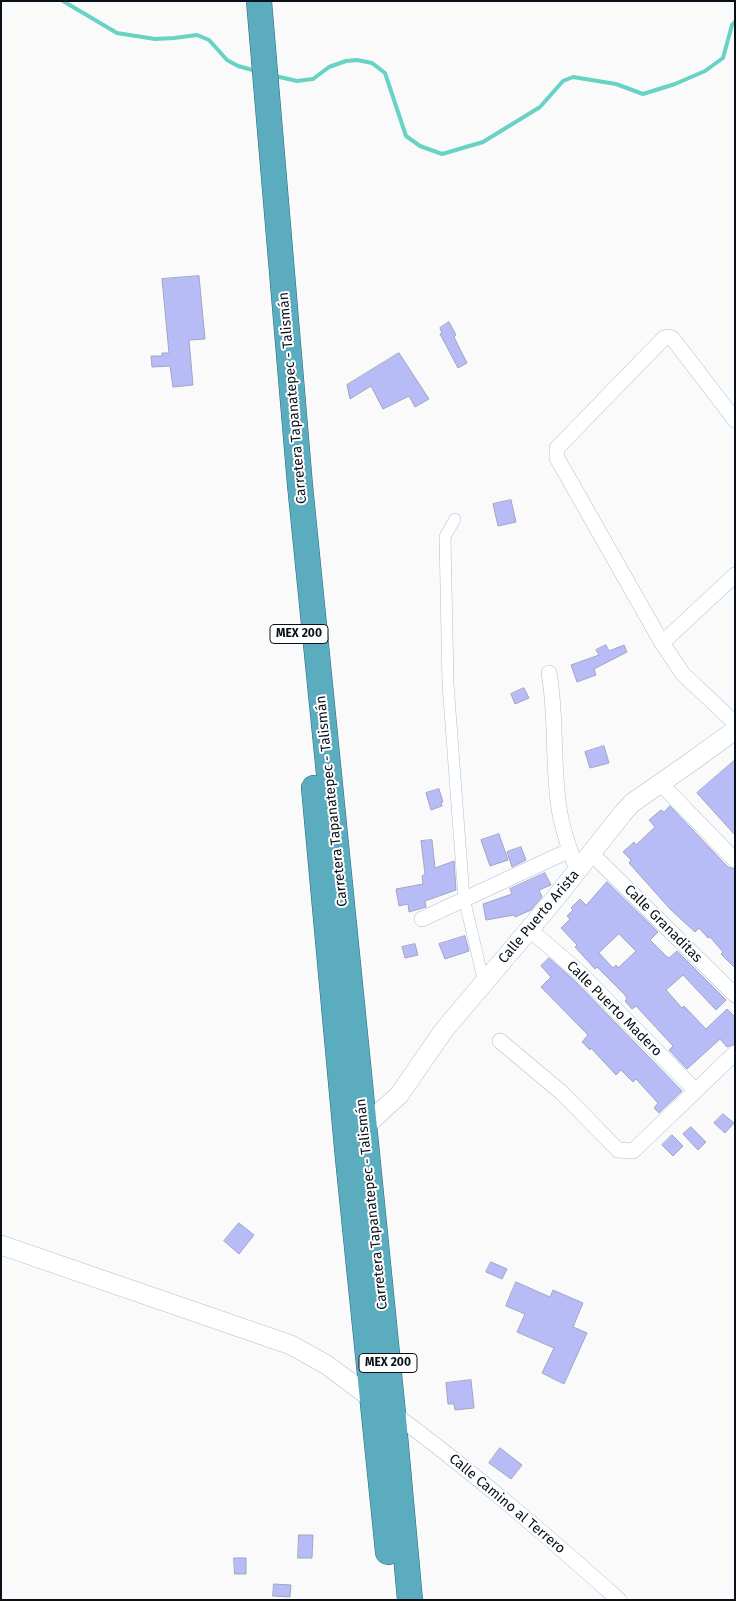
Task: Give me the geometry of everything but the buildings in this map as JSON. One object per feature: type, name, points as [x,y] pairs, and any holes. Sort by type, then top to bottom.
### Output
[{"type":"highway","name":"Carretera Tapanatepec - Talismán","points":[[243,1],[255,49]]},
{"type":"highway","name":"Carretera Tapanatepec - Talismán","points":[[259,1],[255,49],[260,113],[300,485],[364,1127],[383,1407],[392,1600]]},
{"type":"highway","name":"Carretera Tapanatepec - Talismán","points":[[260,113],[260,232],[348,1159],[410,1600]]},
{"type":"street","points":[[735,420],[673,339],[668,337],[664,338],[557,448],[557,458],[662,644],[683,674],[735,723]]},
{"type":"street","points":[[455,518],[445,537],[448,665],[464,898],[484,983]]},
{"type":"street","points":[[662,644],[735,575]]},
{"type":"street","points":[[549,673],[553,699],[559,807],[565,838],[577,871]]},
{"type":"street","name":"Calle Puerto Arista","points":[[364,1127],[399,1096],[444,1030],[592,853],[632,802],[661,784],[735,730]]},
{"type":"street","points":[[661,784],[735,860]]},
{"type":"street","points":[[422,919],[570,850]]},
{"type":"street","name":"Calle Granaditas","points":[[592,853],[734,993]]},
{"type":"street","name":"Calle Puerto Madero","points":[[529,929],[580,973],[696,1091]]},
{"type":"street","points":[[500,1041],[561,1092],[618,1150],[633,1151],[735,1053]]},
{"type":"street","points":[[1,1245],[291,1345],[327,1365],[383,1407]]},
{"type":"street","name":"Calle Camino al Terrero","points":[[383,1407],[434,1443],[542,1532],[619,1600]]},
{"type":"waterway","points":[[63,1],[117,33],[155,39],[197,35],[209,40],[227,60],[238,66],[256,71]]},
{"type":"waterway","points":[[275,76],[297,81],[313,79],[329,67],[346,61],[357,60],[372,63],[385,73],[406,136],[420,146],[442,154],[483,142],[540,107],[563,81],[573,77],[616,84],[643,94],[675,84],[705,71],[723,58],[732,25],[735,22]]}]
